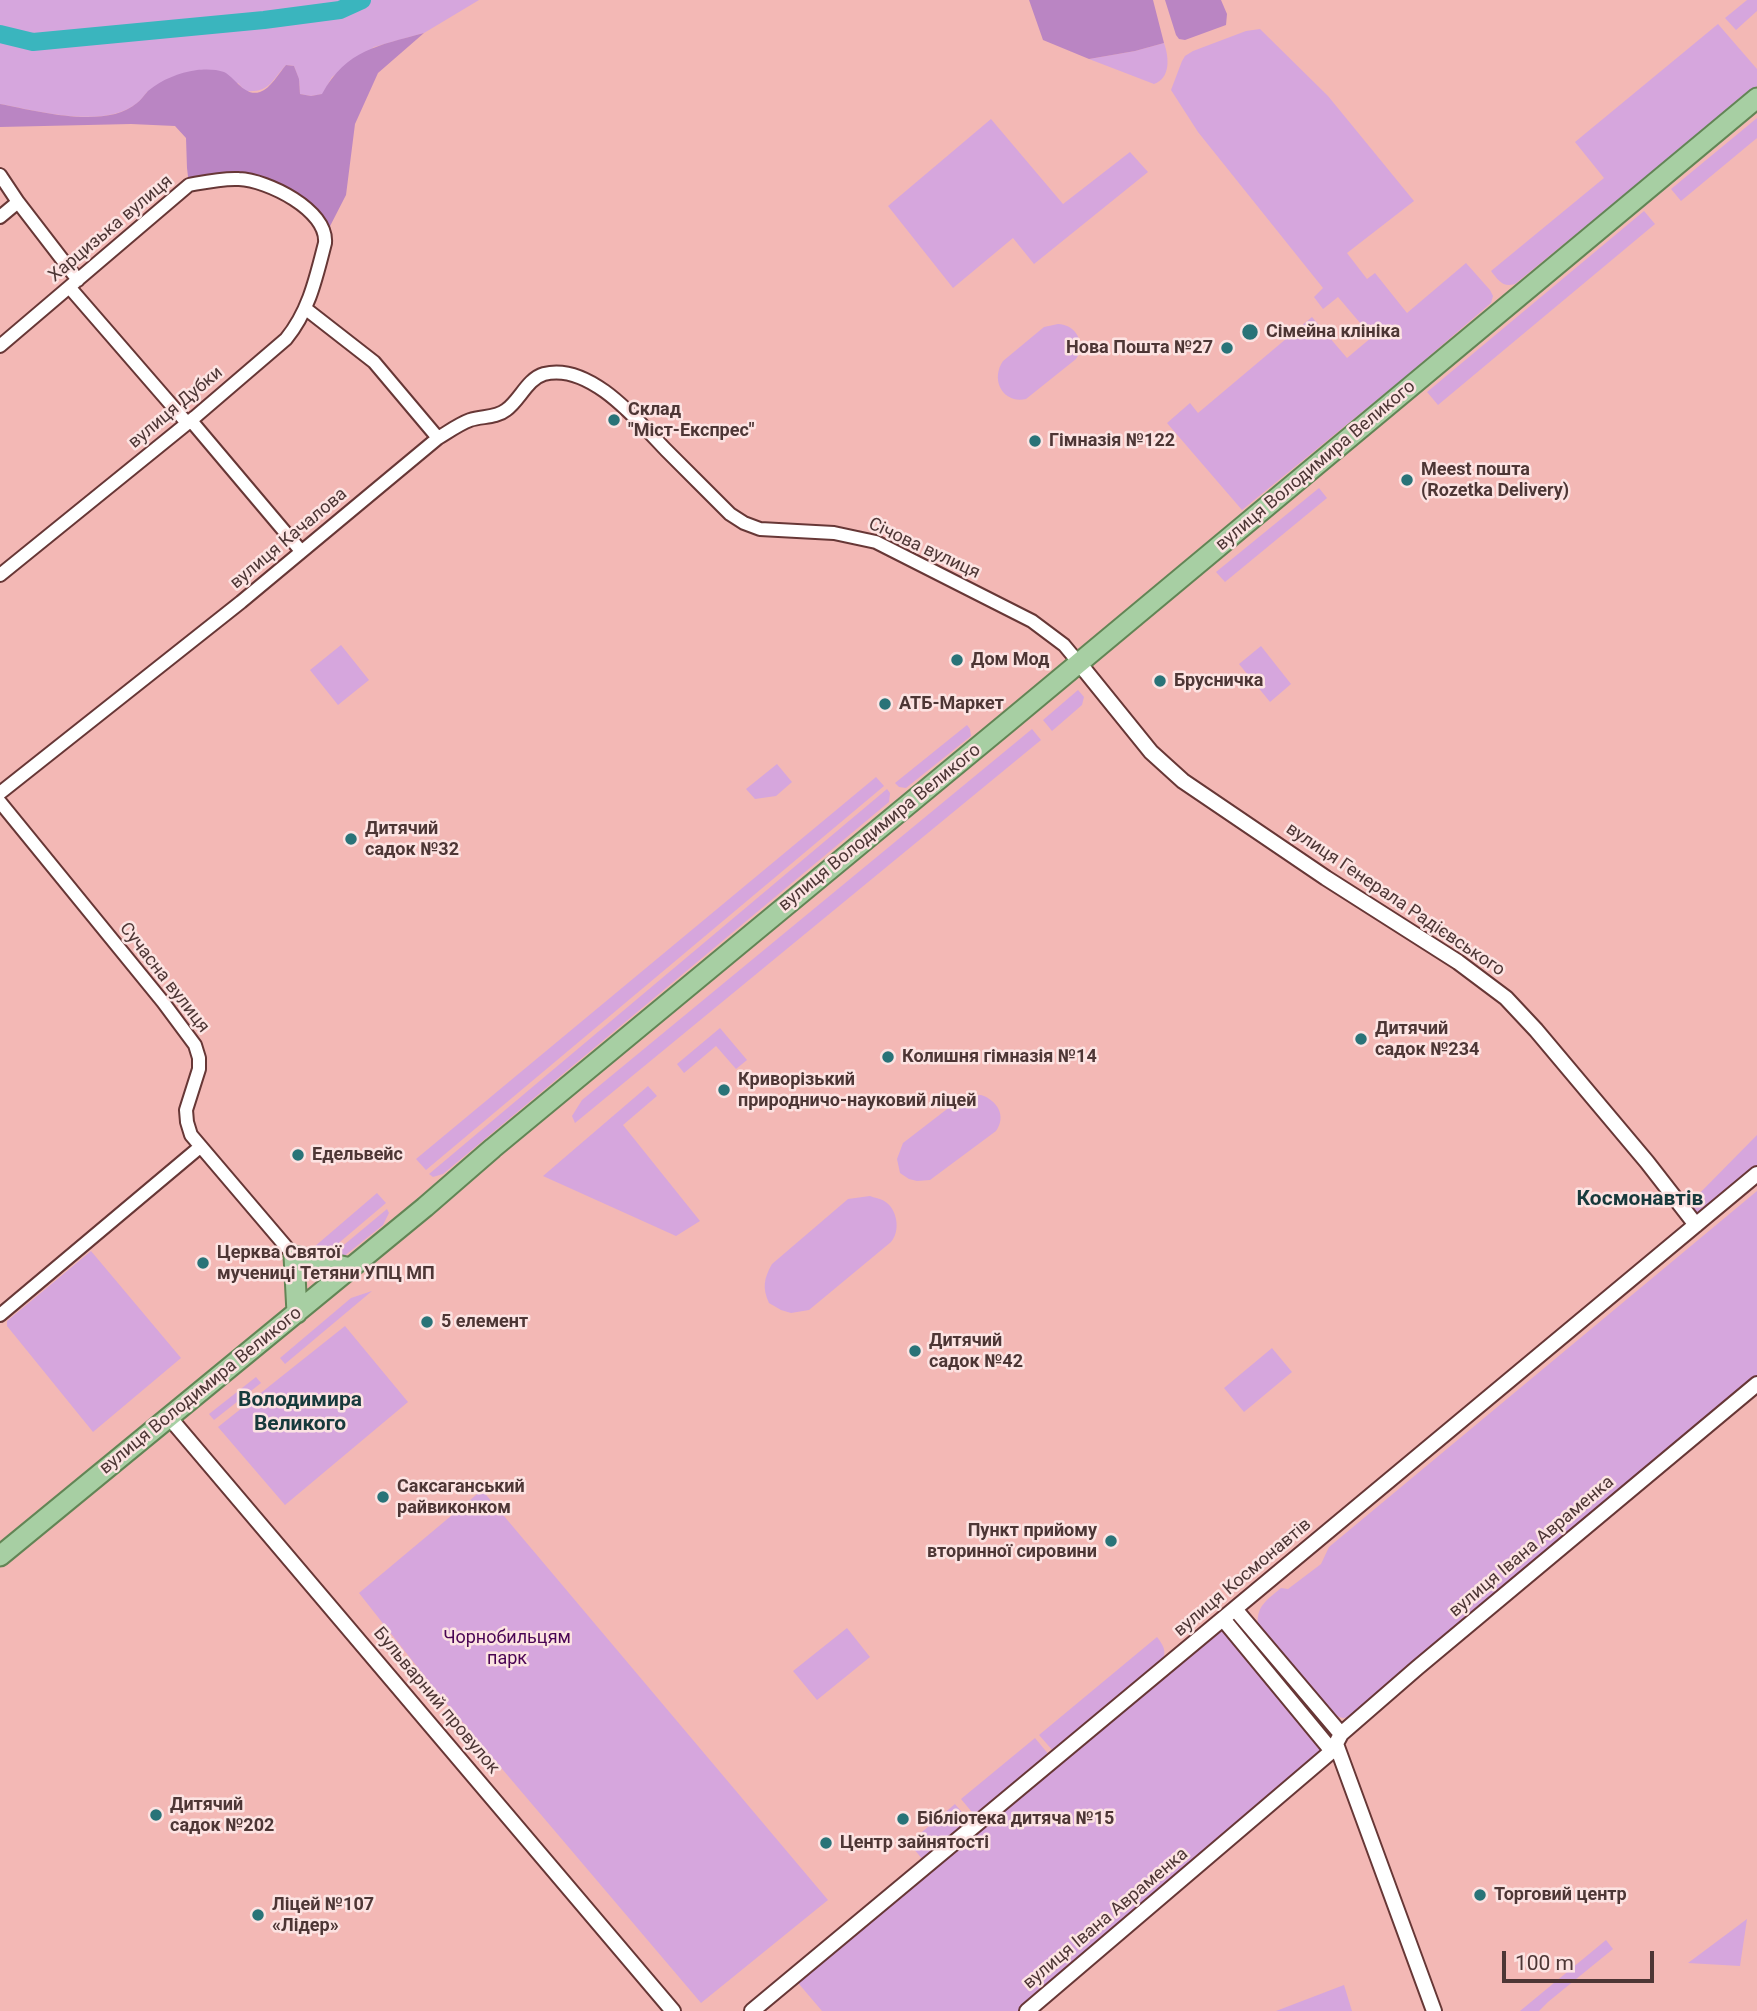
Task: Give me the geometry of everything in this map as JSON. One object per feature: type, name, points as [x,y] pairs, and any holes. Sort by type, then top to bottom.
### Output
[{"type":"main road","name":"вулиця Володимира Великого","points":[[0,1556],[351,1268],[1757,98]]},
{"type":"main road","points":[[296,1313],[294,1256],[351,1268]]},
{"type":"street","points":[[0,176],[74,284],[187,422],[193,423],[301,551]]},
{"type":"street","name":"Харцизька вулиця","points":[[0,346],[189,185],[239,179],[254,181],[278,190],[304,207],[319,222],[326,234]]},
{"type":"street","points":[[0,217],[18,202]]},
{"type":"street","name":"вулиця Дубки","points":[[0,575],[286,339],[306,309],[326,234]]},
{"type":"street","points":[[306,309],[374,362],[438,438]]},
{"type":"street","name":"вулиця Качалова","points":[[0,793],[241,602],[438,438],[471,419],[505,411],[532,381],[543,374],[575,376],[616,399]]},
{"type":"street","name":"Січова вулиця","points":[[616,399],[730,514],[744,523],[760,529],[846,534],[876,542],[1032,621],[1064,645],[1079,663]]},
{"type":"street","name":"вулиця Генерала Радієвського","points":[[1079,663],[1152,752],[1183,781],[1326,878],[1458,962],[1506,998],[1647,1162],[1696,1225]]},
{"type":"street","name":"Сучасна вулиця","points":[[0,802],[195,1045],[200,1058],[199,1069],[186,1110],[191,1135],[294,1256]]},
{"type":"street","points":[[0,1315],[200,1147]]},
{"type":"street","name":"вулиця Космонавтів","points":[[752,2011],[1757,1174]]},
{"type":"street","name":"вулиця Івана Авраменка","points":[[1027,2011],[1757,1384]]},
{"type":"street","name":"Бульварний провулок","points":[[169,1417],[673,2011]]},
{"type":"street","points":[[1235,1609],[1336,1743],[1434,2011]]},
{"type":"street","points":[[1223,1619],[1336,1743]]},
{"type":"green space","points":[[0,0],[479,0],[424,33],[374,47],[332,77],[323,94],[300,94],[294,66],[286,65],[269,85],[260,90],[245,91],[238,83],[147,92],[136,104],[122,111],[106,116],[88,117],[51,114],[0,104]]},
{"type":"green space","points":[[1747,0],[1757,0],[1757,11],[1736,30],[1725,18]]},
{"type":"green space","points":[[1718,24],[1757,69],[1757,86],[1515,284],[1507,285],[1501,282],[1491,271],[1604,178],[1575,142]]},
{"type":"green space","points":[[1260,29],[1328,96],[1414,201],[1347,253],[1367,279],[1375,273],[1407,313],[1466,263],[1493,296],[1491,303],[1405,377],[1242,510],[1167,423],[1190,403],[1198,413],[1312,317],[1347,358],[1372,337],[1338,297],[1323,309],[1314,297],[1323,288],[1198,132],[1171,90],[1185,56],[1246,31]]},
{"type":"green space","points":[[1164,43],[1168,61],[1166,72],[1160,81],[1154,84],[1089,59],[1135,51]]},
{"type":"green space","points":[[1757,118],[1757,138],[1681,201],[1671,189]]},
{"type":"green space","points":[[991,119],[1063,204],[1130,152],[1148,172],[1034,264],[1013,238],[953,288],[888,206]]},
{"type":"green space","points":[[1644,211],[1655,224],[1438,405],[1427,392]]},
{"type":"green space","points":[[1058,324],[1068,326],[1077,335],[1082,349],[1076,359],[1026,399],[1018,400],[1005,394],[998,383],[999,368],[1003,361],[1044,327]]},
{"type":"green space","points":[[1319,488],[1327,498],[1225,582],[1216,572]]},
{"type":"green space","points":[[341,645],[369,680],[338,705],[310,670]]},
{"type":"green space","points":[[1261,646],[1291,684],[1270,702],[1239,664]]},
{"type":"green space","points":[[1078,690],[1084,697],[1082,705],[1052,731],[1043,720]]},
{"type":"green space","points":[[967,725],[971,736],[906,788],[895,783]]},
{"type":"green space","points":[[1032,729],[1041,740],[575,1123],[572,1116],[582,1100]]},
{"type":"green space","points":[[777,764],[792,782],[776,796],[755,799],[746,789]]},
{"type":"green space","points":[[876,777],[884,786],[426,1170],[416,1159]]},
{"type":"green space","points":[[887,789],[890,793],[889,802],[443,1174],[433,1177],[429,1174]]},
{"type":"green space","points":[[720,1028],[747,1060],[736,1069],[716,1046],[684,1073],[677,1064]]},
{"type":"green space","points":[[648,1086],[657,1096],[623,1125],[700,1221],[676,1236],[543,1176]]},
{"type":"green space","points":[[964,1096],[987,1097],[999,1109],[1001,1120],[996,1131],[930,1180],[917,1181],[900,1173],[897,1159],[903,1143]]},
{"type":"green space","points":[[1757,1135],[1757,1171],[1701,1215],[1695,1212],[1688,1205]]},
{"type":"green space","points":[[1757,1191],[1757,1380],[1350,1717],[1332,1715],[1258,1625],[1259,1613],[1264,1604],[1281,1588],[1288,1589],[1321,1564],[1329,1547]]},
{"type":"green space","points":[[377,1193],[386,1203],[321,1258],[312,1250],[314,1247]]},
{"type":"green space","points":[[870,1196],[885,1202],[894,1211],[897,1228],[891,1242],[809,1310],[791,1313],[769,1303],[765,1283],[772,1264],[848,1199]]},
{"type":"green space","points":[[387,1209],[389,1213],[383,1225],[343,1257],[327,1259]]},
{"type":"green space","points":[[91,1251],[181,1358],[93,1432],[7,1326],[7,1321]]},
{"type":"green space","points":[[372,1291],[285,1364],[280,1358],[351,1298]]},
{"type":"green space","points":[[345,1326],[408,1402],[285,1505],[218,1427]]},
{"type":"green space","points":[[1272,1348],[1292,1372],[1244,1412],[1224,1388]]},
{"type":"green space","points":[[256,1377],[261,1383],[214,1420],[209,1414]]},
{"type":"green space","name":"Чорнобильцям парк","points":[[482,1490],[828,1900],[701,2003],[441,1697],[359,1593]]},
{"type":"green space","points":[[1223,1619],[1332,1751],[1027,2011],[822,2011],[793,1977]]},
{"type":"green space","points":[[847,1628],[870,1657],[817,1700],[793,1671]]},
{"type":"green space","points":[[1157,1637],[1164,1652],[1159,1666],[1054,1752],[1039,1735]]},
{"type":"green space","points":[[1035,1738],[1050,1756],[976,1817],[961,1799]]},
{"type":"green space","points":[[955,1804],[970,1822],[923,1860],[909,1843]]},
{"type":"green space","points":[[1747,1919],[1740,1966],[1688,1963]]},
{"type":"green space","points":[[1606,1940],[1613,1949],[1539,2011],[1520,2011]]},
{"type":"green space","points":[[1344,1985],[1352,2011],[1276,2011]]},
{"type":"shaded area","points":[[1029,0],[1153,0],[1164,43],[1089,59],[1043,40]]},
{"type":"shaded area","points":[[1165,0],[1221,0],[1227,14],[1226,25],[1185,40],[1179,39]]},
{"type":"shaded area","points":[[424,33],[378,73],[355,124],[346,195],[326,234],[319,222],[262,184],[189,185],[186,138],[175,126],[131,124],[0,127],[0,104],[51,114],[108,116],[137,103],[148,91],[165,80],[200,70],[224,72],[254,93],[267,88],[286,65],[294,66],[299,79],[300,94],[322,94],[342,67],[353,58],[378,46]]},
{"type":"waterway","points":[[0,34],[33,42],[264,20],[340,10],[362,0]]},
{"type":"place","name":"Сімейна клініка","points":[[1250,332]]},
{"type":"place","name":"Нова Пошта №27","points":[[1227,348]]},
{"type":"place","name":"Склад \"Міст-Експрес\"","points":[[614,420]]},
{"type":"place","name":"Гімназія №122","points":[[1035,441]]},
{"type":"place","name":"Meest пошта (Rozetka Delivery)","points":[[1407,480]]},
{"type":"place","name":"Дом Мод","points":[[957,660]]},
{"type":"place","name":"Брусничка","points":[[1160,681]]},
{"type":"place","name":"АТБ-Маркет","points":[[885,704]]},
{"type":"place","name":"Дитячий садок №32","points":[[351,839]]},
{"type":"place","name":"Дитячий садок №234","points":[[1361,1039]]},
{"type":"place","name":"Колишня гімназія №14","points":[[888,1057]]},
{"type":"place","name":"Криворізький природничо-науковий ліцей","points":[[724,1090]]},
{"type":"place","name":"Едельвейс","points":[[298,1155]]},
{"type":"place","name":"Церква Святої мучениці Тетяни УПЦ МП","points":[[203,1263]]},
{"type":"place","name":"5 елемент","points":[[427,1322]]},
{"type":"place","name":"Дитячий садок №42","points":[[915,1351]]},
{"type":"place","name":"Саксаганський райвиконком","points":[[383,1497]]},
{"type":"place","name":"Пункт прийому вторинної сировини","points":[[1111,1541]]},
{"type":"place","name":"Дитячий садок №202","points":[[156,1815]]},
{"type":"place","name":"Бібліотека дитяча №15","points":[[903,1819]]},
{"type":"place","name":"Центр зайнятості","points":[[826,1843]]},
{"type":"place","name":"Торговий центр","points":[[1480,1895]]},
{"type":"place","name":"Ліцей №107 «Лідер»","points":[[258,1915]]},
{"type":"district","name":"Космонавтів","points":[[1640,1200]]},
{"type":"district","name":"Володимира Великого","points":[[300,1413]]}]
